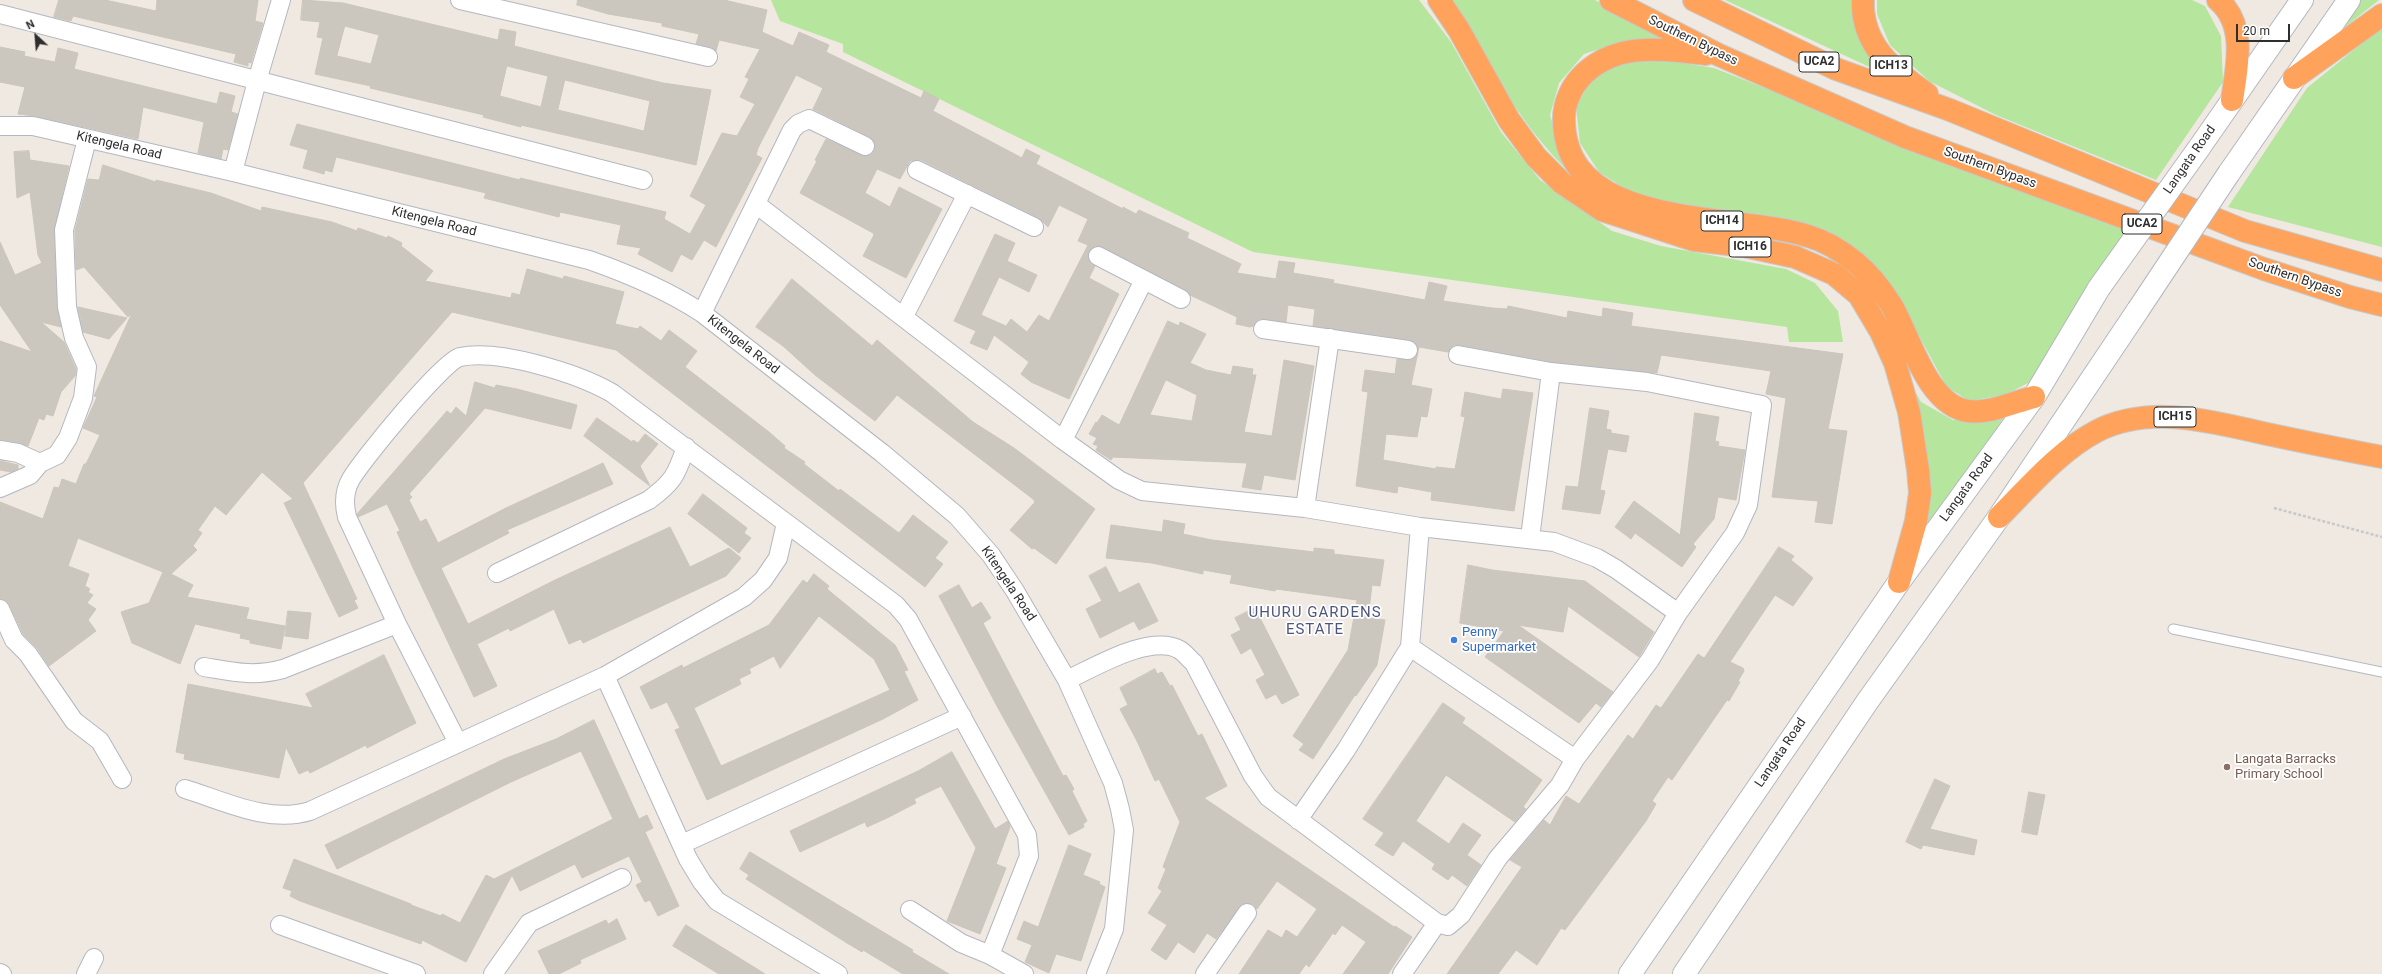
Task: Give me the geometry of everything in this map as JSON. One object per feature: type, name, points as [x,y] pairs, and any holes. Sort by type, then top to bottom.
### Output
[{"type":"highway","name":"ICH16","points":[[1439,0],[1459,30],[1509,120],[1536,157],[1562,183],[1602,210],[1694,240],[1744,246],[1795,257],[1834,274],[1859,295],[1881,332],[1895,363],[1909,412],[1916,456],[1920,493],[1916,521],[1899,582]]},
{"type":"highway","name":"Southern Bypass","points":[[1611,0],[1719,55],[1912,140],[2264,269],[2350,297],[2382,305]]},
{"type":"highway","name":"UCA2","points":[[1694,0],[1836,69],[1950,110],[2245,231],[2382,270]]},
{"type":"highway","name":"ICH13","points":[[1863,0],[1864,22],[1869,38],[1878,52],[1907,80],[1950,110]]},
{"type":"highway","points":[[2218,0],[2228,10],[2234,23],[2239,48],[2232,100]]},
{"type":"highway","points":[[2294,78],[2382,15]]},
{"type":"highway","name":"ICH14","points":[[1719,55],[1659,49],[1628,50],[1605,58],[1589,68],[1574,86],[1564,115],[1564,136],[1571,155],[1588,177],[1603,190],[1633,204],[1682,216],[1751,224],[1796,233],[1828,245],[1856,263],[1877,284],[1892,306],[1928,379],[1938,394],[1956,407],[1968,411],[1983,411],[2034,397]]},
{"type":"highway","points":[[2359,264],[2382,266]]},
{"type":"highway","name":"ICH15","points":[[2000,517],[2053,464],[2078,443],[2105,428],[2140,419],[2175,417],[2227,424],[2382,457]]},
{"type":"main road","name":"Langata Road","points":[[1630,974],[1899,582],[2034,397],[2100,288],[2302,0]]},
{"type":"main road","points":[[1684,974],[1867,702],[2000,517],[2228,173],[2349,0]]},
{"type":"street","points":[[233,172],[257,81],[282,0]]},
{"type":"street","points":[[460,0],[708,57]]},
{"type":"street","points":[[0,14],[643,180]]},
{"type":"street","points":[[702,313],[756,204],[787,136],[798,124],[809,120],[814,121],[864,146]]},
{"type":"street","name":"Kitengela Road","points":[[0,126],[33,126],[233,172],[589,260],[624,272],[674,295],[702,313],[876,449],[957,516],[991,556],[1015,590],[1067,680],[1113,783],[1124,830],[1114,929],[1096,974]]},
{"type":"street","points":[[0,488],[30,476],[40,463],[57,455],[68,438],[83,398],[87,367],[74,338],[67,306],[64,230],[86,139]]},
{"type":"street","points":[[917,170],[1034,227]]},
{"type":"street","points":[[904,316],[967,194]]},
{"type":"street","points":[[756,204],[904,316],[1063,440],[1120,480],[1142,491],[1305,508],[1420,527],[1530,538],[1554,542],[1597,558],[1616,569],[1678,613]]},
{"type":"street","points":[[1098,256],[1181,299]]},
{"type":"street","points":[[1063,440],[1144,280]]},
{"type":"street","points":[[1263,329],[1408,350]]},
{"type":"street","points":[[1305,508],[1330,338]]},
{"type":"street","points":[[458,743],[397,624],[347,518],[344,506],[350,480],[398,420],[445,367],[458,358],[488,354],[568,373],[593,383],[612,393],[896,605],[908,619],[1027,836],[1029,845],[1026,863],[990,955]]},
{"type":"street","points":[[1067,680],[1141,647],[1164,646],[1180,650],[1194,663],[1261,789],[1298,820],[1437,922],[1448,926],[1460,915],[1498,858],[1560,785],[1575,759],[1650,660],[1678,613],[1743,520],[1748,505],[1762,405],[1647,382],[1551,372],[1458,355]]},
{"type":"street","points":[[1530,538],[1551,372]]},
{"type":"street","points":[[496,573],[649,500],[666,488],[677,474],[686,447]]},
{"type":"street","points":[[0,450],[18,453],[40,463]]},
{"type":"street","points":[[185,789],[252,810],[281,816],[297,815],[605,676],[744,598],[763,580],[778,558],[786,523]]},
{"type":"street","points":[[1298,820],[1346,750],[1410,647],[1420,527]]},
{"type":"street","points":[[0,609],[7,643],[28,654],[74,721],[100,741],[122,779]]},
{"type":"street","points":[[204,667],[245,674],[265,674],[283,669],[397,624]]},
{"type":"street","points":[[1410,647],[1575,759]]},
{"type":"street","points":[[605,676],[682,844],[702,882],[717,901],[828,971]]},
{"type":"street","points":[[682,844],[962,716]]},
{"type":"street","points":[[493,974],[529,923],[622,878]]},
{"type":"street","points":[[910,910],[961,943],[990,955],[1024,974]]},
{"type":"street","points":[[1205,974],[1246,913]]},
{"type":"street","points":[[1402,974],[1437,922]]},
{"type":"street","points":[[280,924],[416,974]]},
{"type":"street","points":[[86,974],[94,958]]},
{"type":"lane","points":[[2173,629],[2382,672]]},
{"type":"path","points":[[2274,508],[2382,537]]},
{"type":"green space","points":[[771,0],[1419,0],[1451,42],[1501,132],[1540,180],[1612,231],[1661,246],[1786,269],[1815,283],[1838,311],[1843,342],[1789,342],[1787,327],[1253,252],[843,52],[843,44],[780,21]]},
{"type":"green space","points":[[1449,0],[1595,0],[1680,45],[1621,42],[1584,54],[1559,83],[1550,115],[1558,142],[1582,183],[1562,165],[1525,121]]},
{"type":"green space","points":[[1725,0],[1852,0],[1855,23],[1858,32],[1869,50],[1889,76]]},
{"type":"green space","points":[[1877,0],[2192,0],[2205,6],[2221,36],[2223,82],[2156,180],[1996,115],[1929,81],[1890,45],[1877,14]]},
{"type":"green space","points":[[2356,0],[2379,0],[2331,38]]},
{"type":"green space","points":[[2382,27],[2382,247],[2228,207],[2307,88]]},
{"type":"green space","points":[[1657,59],[1714,68],[2127,231],[2030,382],[2005,395],[1969,401],[1946,386],[1900,300],[1851,248],[1635,195],[1599,172],[1580,143],[1576,107],[1593,76],[1622,61]]},
{"type":"green space","points":[[1907,377],[1921,402],[1953,420],[1982,419],[2007,413],[1919,543]]},
{"type":"building","points":[[59,0],[105,0],[156,11],[157,0],[258,0],[255,21],[263,23],[251,63],[248,62],[248,66],[234,62],[236,54],[73,16],[71,21],[54,17]]},
{"type":"building","points":[[303,0],[343,3],[498,40],[500,29],[516,32],[514,46],[663,83],[711,90],[696,165],[521,125],[521,127],[483,117],[484,115],[370,88],[371,86],[315,74],[323,38],[317,37],[320,22],[301,20]],"holes":[[[345,26],[379,35],[371,64],[337,56]],[[507,66],[548,76],[541,107],[500,96]],[[565,80],[650,101],[644,131],[558,110]]]},
{"type":"building","points":[[578,0],[724,0],[767,10],[762,32],[793,46],[799,32],[829,45],[826,52],[921,98],[924,91],[939,99],[933,111],[1022,158],[1026,149],[1040,156],[1036,164],[1123,209],[1123,207],[1136,214],[1139,210],[1189,233],[1187,238],[1241,264],[1237,273],[1276,279],[1279,261],[1295,263],[1293,273],[1334,280],[1333,283],[1425,300],[1429,282],[1447,286],[1443,301],[1492,308],[1507,309],[1508,306],[1567,318],[1568,311],[1602,317],[1603,308],[1633,313],[1631,326],[1843,354],[1828,429],[1847,431],[1832,524],[1815,522],[1818,501],[1772,497],[1786,398],[1766,394],[1771,371],[1661,355],[1657,373],[1552,362],[1460,345],[1454,345],[1448,352],[1419,347],[1418,351],[1415,342],[1410,340],[1313,326],[1315,309],[1288,305],[1286,322],[1259,319],[1253,326],[1250,327],[1236,324],[1237,317],[1190,295],[1186,290],[1098,246],[1089,252],[1089,261],[1095,266],[1089,278],[1119,294],[1069,399],[1031,382],[1021,374],[1029,362],[994,335],[987,350],[970,343],[976,331],[954,321],[995,234],[1015,243],[1007,261],[1037,275],[1029,292],[999,277],[981,315],[1006,326],[1011,319],[1027,332],[1039,315],[1049,321],[1088,245],[1078,241],[1088,219],[1059,205],[1048,227],[1039,218],[921,160],[910,161],[900,179],[877,169],[865,193],[890,207],[899,187],[942,209],[906,278],[863,256],[874,235],[873,233],[800,193],[817,161],[815,160],[826,139],[865,156],[871,154],[875,146],[870,137],[813,109],[823,88],[796,75],[758,148],[756,155],[762,158],[716,247],[704,240],[692,260],[681,254],[672,272],[638,254],[641,248],[617,244],[621,225],[560,212],[559,217],[484,198],[486,193],[336,157],[332,172],[325,170],[324,174],[303,168],[308,150],[290,145],[297,124],[520,180],[520,178],[666,212],[664,219],[690,234],[706,205],[690,196],[722,133],[737,136],[755,104],[740,97],[749,79],[745,77],[760,49],[719,40],[716,51],[711,47],[696,44],[699,34],[662,26],[662,23],[608,14],[577,5]]},
{"type":"building","points":[[0,47],[25,52],[24,56],[55,62],[58,48],[78,53],[74,69],[217,104],[220,92],[235,96],[231,112],[238,114],[228,150],[223,149],[221,159],[198,153],[204,122],[143,107],[138,139],[35,116],[18,114],[25,87],[0,82]]},
{"type":"building","points":[[29,151],[30,160],[69,166],[54,230],[57,308],[61,327],[41,322],[64,342],[76,369],[75,376],[61,392],[53,416],[46,414],[44,420],[39,418],[28,446],[0,440],[0,341],[32,352],[0,305],[0,242],[15,275],[42,263],[38,255],[30,192],[17,198],[14,152]]},
{"type":"building","points":[[103,165],[156,182],[156,180],[211,193],[261,211],[262,207],[332,222],[357,231],[358,228],[387,238],[388,236],[402,243],[401,246],[433,271],[425,281],[511,298],[512,293],[520,295],[527,269],[563,279],[564,276],[624,292],[615,324],[638,329],[640,326],[661,341],[669,330],[697,351],[685,367],[769,432],[785,446],[784,448],[805,462],[804,464],[839,491],[840,489],[899,533],[913,515],[948,542],[935,558],[943,564],[925,587],[616,350],[452,312],[303,483],[357,599],[354,600],[358,608],[339,617],[284,503],[293,499],[262,472],[226,515],[215,506],[198,530],[202,533],[193,546],[197,550],[171,574],[193,585],[187,597],[249,608],[246,619],[285,626],[281,649],[250,643],[250,640],[240,638],[241,634],[195,624],[180,664],[132,643],[121,612],[149,603],[163,572],[78,538],[68,566],[89,574],[85,586],[90,589],[88,592],[93,595],[87,603],[96,609],[88,620],[96,631],[49,666],[37,648],[23,634],[9,604],[0,598],[0,502],[43,519],[54,487],[59,488],[62,479],[76,484],[84,464],[86,464],[100,435],[83,428],[97,397],[94,396],[132,313],[128,317],[84,267],[76,270],[75,231],[88,179],[99,180]]},
{"type":"building","points":[[792,279],[872,346],[877,340],[973,422],[1014,448],[1095,509],[1056,564],[1034,548],[1032,549],[1010,530],[1035,502],[1033,499],[897,395],[875,421],[815,375],[783,346],[756,327]]},
{"type":"building","points":[[78,307],[127,318],[109,339],[83,332]]},
{"type":"building","points":[[1168,321],[1179,326],[1180,322],[1206,334],[1190,363],[1206,370],[1231,375],[1233,366],[1253,369],[1252,375],[1256,375],[1244,432],[1272,436],[1284,360],[1314,366],[1295,480],[1264,475],[1261,490],[1242,487],[1247,463],[1113,457],[1111,460],[1096,450],[1098,446],[1093,444],[1097,438],[1089,434],[1102,415],[1119,425]],"holes":[[[1166,380],[1197,395],[1192,421],[1150,415]]]},
{"type":"building","points":[[1418,352],[1411,385],[1432,389],[1427,417],[1421,416],[1417,437],[1386,434],[1383,460],[1436,469],[1436,467],[1455,469],[1465,417],[1461,416],[1465,392],[1501,399],[1503,389],[1533,393],[1514,511],[1431,500],[1432,492],[1398,486],[1397,493],[1356,486],[1368,392],[1362,391],[1365,370],[1395,374],[1397,359],[1412,360]]},
{"type":"building","points":[[475,382],[495,388],[496,385],[517,389],[577,405],[571,429],[485,408],[409,494],[412,497],[409,500],[420,522],[426,519],[438,543],[506,508],[603,463],[613,484],[507,530],[509,533],[441,568],[468,624],[555,580],[670,527],[690,567],[729,548],[741,558],[726,576],[583,643],[581,639],[569,644],[554,609],[510,631],[509,628],[477,644],[497,686],[474,697],[414,570],[397,532],[400,531],[387,504],[358,517],[357,514],[447,411],[451,414],[456,407],[466,416]]},
{"type":"building","points":[[1590,408],[1609,411],[1606,429],[1611,430],[1611,433],[1629,436],[1626,452],[1608,449],[1600,490],[1605,491],[1600,514],[1562,509],[1566,486],[1578,487]]},
{"type":"building","points":[[1695,413],[1719,417],[1715,441],[1719,442],[1718,446],[1745,450],[1736,500],[1718,497],[1714,519],[1693,544],[1696,547],[1682,567],[1635,533],[1631,539],[1615,527],[1634,501],[1680,535]]},
{"type":"building","points":[[597,418],[632,442],[633,440],[638,443],[645,434],[658,444],[640,466],[650,486],[584,436]]},
{"type":"building","points":[[0,461],[18,465],[18,469],[11,472],[0,470]]},
{"type":"building","points":[[703,494],[747,528],[744,533],[751,538],[739,553],[688,514]]},
{"type":"building","points":[[1164,520],[1185,524],[1183,534],[1212,540],[1314,552],[1314,548],[1334,550],[1334,554],[1384,560],[1380,586],[1372,585],[1368,618],[1385,620],[1377,665],[1356,696],[1355,695],[1313,759],[1299,750],[1304,744],[1293,736],[1348,650],[1357,600],[1276,589],[1275,591],[1230,583],[1232,575],[1203,570],[1203,574],[1152,563],[1106,558],[1111,525],[1162,532]]},
{"type":"building","points":[[1779,547],[1794,556],[1791,560],[1813,578],[1793,606],[1775,595],[1730,662],[1743,668],[1744,671],[1738,681],[1740,682],[1729,701],[1727,700],[1672,780],[1668,777],[1652,801],[1656,804],[1646,821],[1565,930],[1561,928],[1537,965],[1516,950],[1498,974],[1447,974],[1522,867],[1510,860],[1544,820],[1550,825],[1566,796],[1579,804],[1628,735],[1633,739],[1656,705],[1661,708],[1698,654],[1704,658]]},
{"type":"building","points":[[1468,565],[1492,570],[1585,581],[1654,632],[1639,657],[1568,606],[1563,632],[1518,625],[1613,692],[1601,707],[1596,703],[1579,723],[1485,657],[1504,631],[1460,623]]},
{"type":"building","points":[[1106,567],[1119,593],[1139,583],[1158,621],[1139,630],[1134,621],[1100,638],[1086,609],[1102,601],[1089,576]]},
{"type":"building","points":[[814,574],[829,586],[827,589],[895,645],[908,670],[904,671],[918,700],[883,719],[707,800],[675,730],[680,728],[667,702],[651,709],[640,687],[682,665],[683,668],[769,625],[803,580],[807,583]],"holes":[[[819,616],[874,659],[890,690],[721,766],[694,708],[741,684],[739,679],[751,673],[749,669],[774,656],[780,668]]]},
{"type":"building","points":[[959,585],[972,608],[981,602],[991,618],[983,623],[1063,776],[1066,775],[1074,789],[1072,791],[1087,821],[1083,824],[1084,827],[1069,835],[998,708],[939,596]]},
{"type":"building","points":[[1255,608],[1299,695],[1282,704],[1276,694],[1266,699],[1256,680],[1265,675],[1251,648],[1241,654],[1231,635],[1241,630],[1235,618]]},
{"type":"building","points":[[288,611],[311,613],[308,639],[285,636]]},
{"type":"building","points":[[384,655],[416,723],[367,748],[366,745],[310,773],[308,770],[299,774],[286,747],[279,778],[184,759],[185,754],[176,752],[188,684],[313,708],[306,694]]},
{"type":"building","points":[[1155,669],[1157,674],[1162,672],[1170,686],[1172,685],[1198,736],[1202,734],[1227,786],[1204,798],[1394,927],[1395,926],[1412,937],[1388,974],[1343,974],[1366,942],[1342,925],[1335,935],[1333,933],[1309,967],[1306,964],[1299,974],[1239,974],[1268,930],[1282,938],[1286,930],[1297,937],[1317,909],[1277,881],[1257,909],[1253,904],[1242,904],[1216,939],[1207,933],[1194,953],[1178,942],[1166,960],[1151,950],[1167,925],[1148,913],[1162,891],[1158,888],[1166,869],[1163,867],[1180,822],[1159,779],[1155,781],[1137,741],[1120,709],[1128,705],[1120,688]]},
{"type":"building","points":[[1443,703],[1465,718],[1462,723],[1542,780],[1523,807],[1526,809],[1515,822],[1446,775],[1416,821],[1449,844],[1463,823],[1481,835],[1467,855],[1481,865],[1467,886],[1452,875],[1448,880],[1432,869],[1435,864],[1403,841],[1393,856],[1375,845],[1384,833],[1363,819]]},
{"type":"building","points":[[594,720],[639,819],[647,815],[653,828],[645,832],[679,906],[658,916],[650,900],[645,902],[636,885],[642,882],[629,856],[582,878],[575,864],[520,891],[512,875],[466,962],[422,940],[421,944],[300,901],[290,896],[292,891],[283,888],[294,859],[411,905],[441,916],[442,914],[460,923],[486,875],[494,879],[613,819],[581,751],[511,782],[337,869],[325,845],[504,759],[556,739]]},
{"type":"building","points":[[952,752],[995,829],[1008,821],[1010,827],[996,864],[1006,868],[980,934],[947,921],[976,848],[941,786],[914,799],[916,803],[887,818],[867,827],[865,822],[800,852],[790,831],[918,771]]},
{"type":"building","points":[[1935,779],[1950,786],[1930,829],[1977,840],[1974,855],[1923,845],[1921,849],[1906,842]]},
{"type":"building","points":[[2029,792],[2045,795],[2037,835],[2022,832]]},
{"type":"building","points":[[1069,845],[1091,854],[1083,875],[1100,882],[1099,884],[1105,887],[1081,961],[1056,954],[1049,973],[1025,962],[1032,945],[1017,939],[1024,921],[1038,927]]},
{"type":"building","points":[[750,852],[913,950],[912,952],[949,974],[903,974],[863,950],[862,952],[847,943],[746,879],[749,875],[740,869]]},
{"type":"building","points":[[617,919],[626,939],[580,960],[581,963],[559,974],[549,974],[538,951],[606,920],[608,924]]},
{"type":"building","points":[[686,925],[765,974],[719,974],[673,946]]},
{"type":"place","name":"Penny Supermarket","points":[[1454,640]]},
{"type":"place","name":"Langata Barracks Primary School","points":[[2227,767]]},
{"type":"district","name":"UHURU GARDENS ESTATE","points":[[1315,622]]}]
